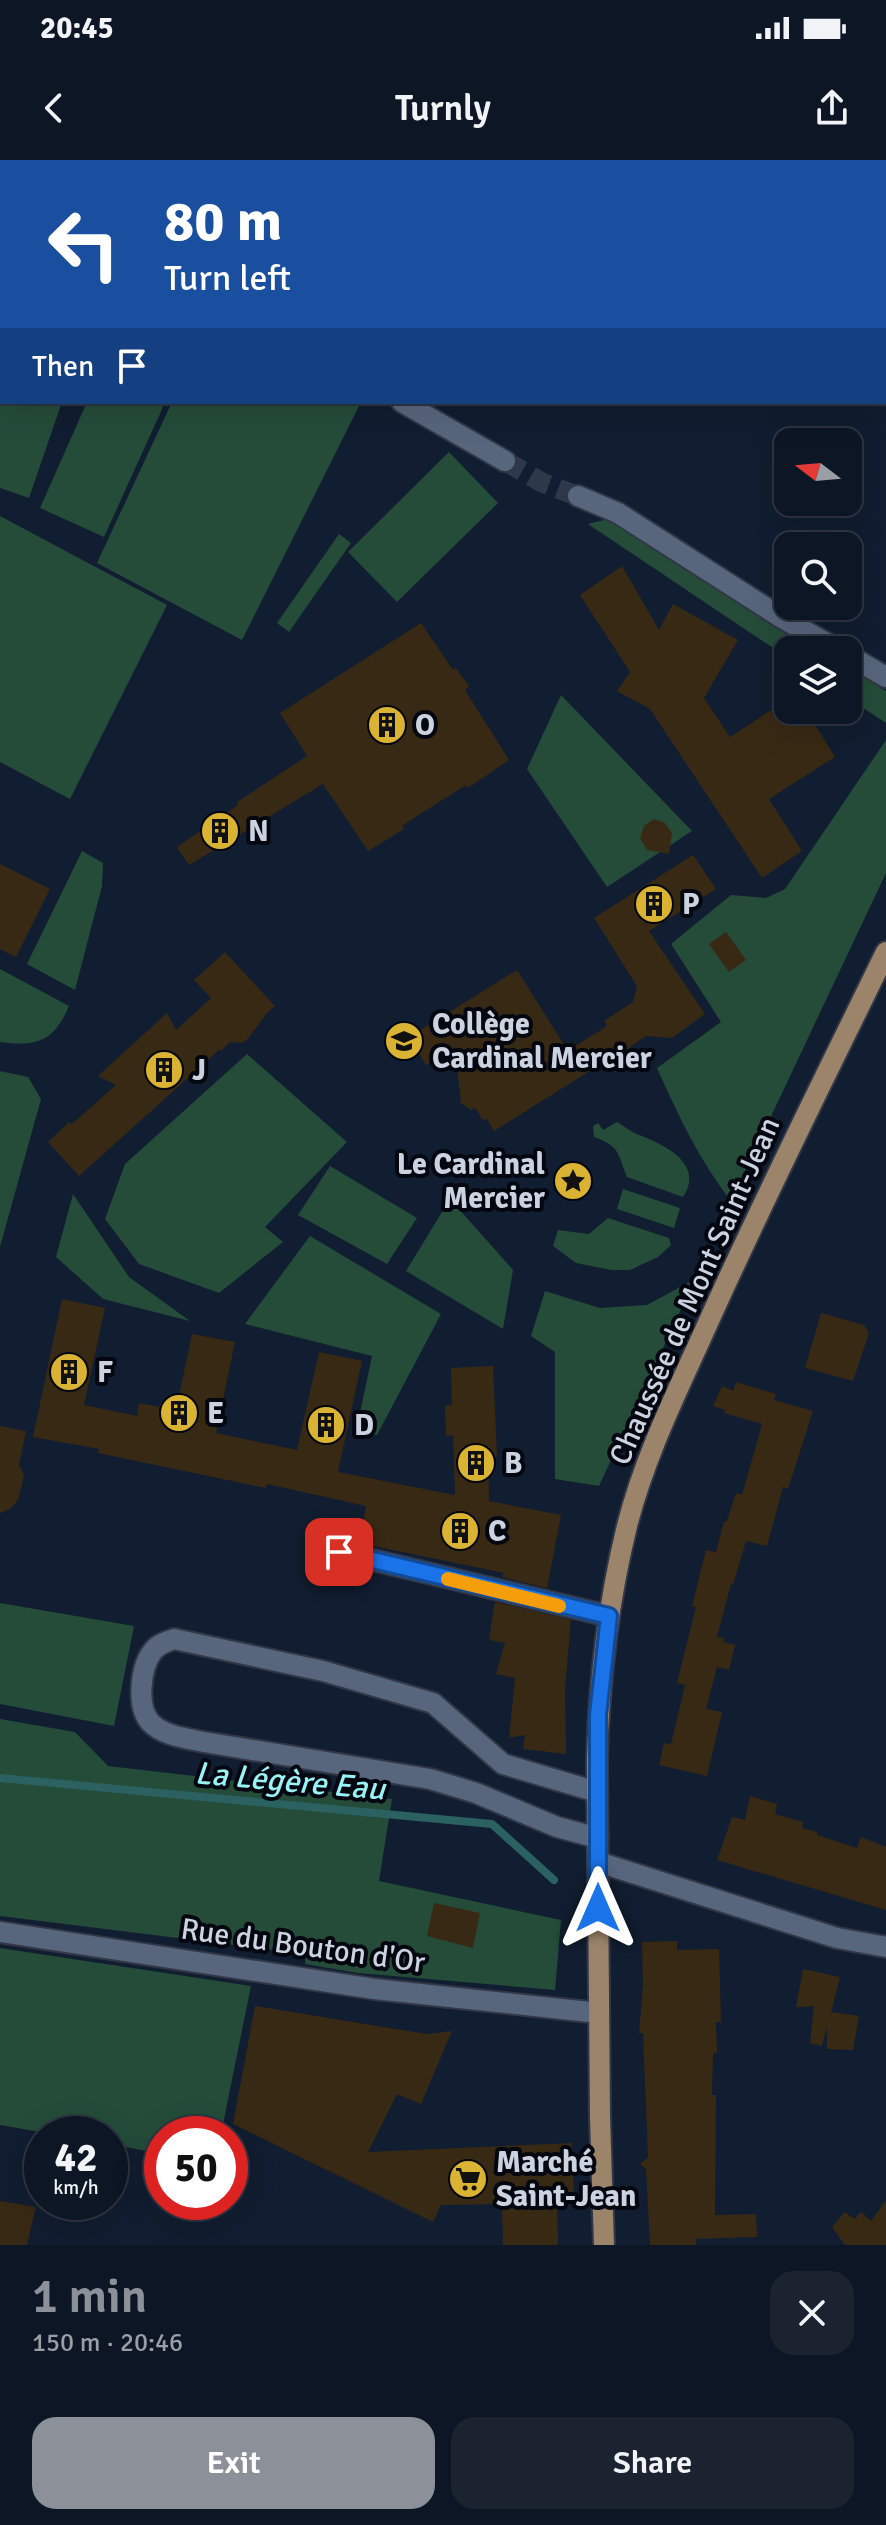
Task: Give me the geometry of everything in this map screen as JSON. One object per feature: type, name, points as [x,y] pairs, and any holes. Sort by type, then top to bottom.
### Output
[{"type":"main road","name":"Chaussée de Mont Saint-Jean","points":[[604,2245],[598,1715],[609,1616],[628,1524],[654,1442],[742,1248],[886,952]]},
{"type":"street","points":[[405,404],[505,461]]},
{"type":"street","points":[[578,496],[618,513],[814,636]]},
{"type":"street","points":[[862,663],[886,677]]},
{"type":"street","points":[[339,1552],[609,1616]]},
{"type":"street","points":[[597,1792],[503,1764],[433,1703],[323,1671],[174,1639],[160,1644],[151,1653],[145,1671],[141,1693],[144,1714],[153,1725],[168,1733],[204,1742],[430,1779],[476,1793],[557,1827],[598,1838]]},
{"type":"street","points":[[598,1862],[837,1938],[886,1947]]},
{"type":"street","name":"Rue du Bouton d'Or","points":[[0,1932],[374,1989],[599,2013]]},
{"type":"green space","points":[[0,404],[61,404],[29,498],[0,488]]},
{"type":"green space","points":[[86,404],[156,404],[163,407],[104,537],[40,508]]},
{"type":"green space","points":[[171,404],[360,404],[242,640],[97,563]]},
{"type":"green space","points":[[449,452],[498,503],[397,602],[348,552]]},
{"type":"green space","points":[[0,516],[167,605],[70,799],[0,762]]},
{"type":"green space","points":[[608,519],[796,636],[774,636],[774,649],[588,524]]},
{"type":"green space","points":[[339,534],[351,543],[289,632],[277,623]]},
{"type":"green space","points":[[862,676],[886,691],[886,723],[862,707]]},
{"type":"green space","points":[[561,695],[692,831],[607,887],[527,769]]},
{"type":"green space","points":[[886,740],[886,873],[731,1201],[699,1153],[657,1068],[721,1022],[671,944],[731,895],[766,898],[785,889]]},
{"type":"green space","points":[[82,851],[103,863],[102,886],[75,990],[27,964]]},
{"type":"green space","points":[[0,969],[69,1006],[51,1034],[35,1042],[0,1042]]},
{"type":"green space","points":[[247,1054],[347,1142],[265,1227],[283,1242],[219,1293],[139,1264],[105,1219],[125,1164]]},
{"type":"green space","points":[[0,1071],[28,1077],[41,1099],[0,1247]]},
{"type":"green space","points":[[617,1122],[679,1157],[689,1175],[683,1197],[627,1177],[614,1148],[594,1137],[593,1126],[598,1123],[603,1130]]},
{"type":"green space","points":[[330,1166],[417,1218],[387,1264],[298,1215]]},
{"type":"green space","points":[[623,1189],[680,1208],[674,1228],[617,1209]]},
{"type":"green space","points":[[73,1194],[129,1277],[190,1321],[103,1299],[56,1257]]},
{"type":"green space","points":[[450,1199],[513,1270],[503,1329],[406,1271]]},
{"type":"green space","points":[[608,1218],[669,1238],[671,1245],[658,1257],[630,1270],[611,1270],[576,1263],[553,1246],[558,1230],[589,1234]]},
{"type":"green space","points":[[310,1236],[441,1314],[377,1435],[356,1432],[372,1356],[245,1324]]},
{"type":"green space","points":[[695,1279],[599,1486],[555,1479],[555,1352],[531,1336],[545,1291],[600,1308],[647,1305]]},
{"type":"green space","points":[[0,1603],[134,1626],[114,1726],[0,1704]]},
{"type":"green space","points":[[0,1719],[75,1732],[108,1766],[392,1799],[379,1881],[561,1920],[555,1990],[358,1973],[305,1964],[306,1954],[0,1916]]},
{"type":"green space","points":[[0,1948],[251,1986],[225,2116],[144,2116],[144,2151],[128,2147],[128,2116],[24,2116],[24,2129],[0,2125]]},
{"type":"building","points":[[622,566],[659,630],[673,604],[738,640],[704,698],[730,737],[774,708],[774,724],[815,724],[835,757],[769,799],[802,851],[762,878],[650,709],[617,691],[630,672],[580,595]]},
{"type":"building","name":"O","points":[[421,623],[453,670],[456,668],[469,686],[465,690],[509,760],[468,788],[466,785],[403,825],[404,829],[368,851],[323,784],[189,865],[177,847],[238,805],[237,802],[307,756],[280,713]]},
{"type":"building","points":[[654,819],[665,823],[672,833],[669,854],[647,850],[640,838],[644,826]]},
{"type":"building","points":[[693,855],[716,889],[649,931],[705,1014],[672,1038],[646,1036],[631,1046],[628,1054],[620,1052],[494,1131],[475,1108],[471,1110],[461,1103],[455,1047],[426,1065],[409,1037],[517,970],[565,1046],[570,1042],[574,1047],[607,1026],[604,1021],[633,1002],[637,986],[594,918]]},
{"type":"building","points":[[0,864],[50,889],[16,957],[0,949]]},
{"type":"building","points":[[726,932],[746,960],[729,972],[709,944]]},
{"type":"building","name":"J","points":[[225,952],[275,1006],[247,1040],[230,1042],[219,1050],[79,1176],[48,1142],[116,1085],[98,1076],[167,1013],[176,1030],[211,998],[194,980]]},
{"type":"building","points":[[62,1299],[105,1308],[84,1405],[137,1416],[139,1403],[176,1410],[192,1334],[235,1342],[216,1433],[297,1450],[319,1352],[362,1361],[338,1472],[455,1495],[453,1435],[446,1436],[445,1406],[452,1405],[451,1368],[493,1366],[497,1457],[488,1457],[489,1501],[561,1515],[547,1588],[502,1577],[504,1573],[359,1543],[366,1506],[267,1484],[266,1488],[33,1437]]},
{"type":"building","points":[[821,1313],[864,1325],[869,1333],[853,1381],[805,1368]]},
{"type":"building","points":[[736,1382],[776,1394],[774,1400],[813,1411],[788,1489],[783,1487],[767,1546],[746,1541],[731,1584],[717,1637],[735,1645],[729,1670],[717,1667],[706,1709],[722,1712],[707,1776],[659,1765],[664,1743],[671,1744],[685,1685],[677,1683],[706,1550],[716,1552],[736,1493],[742,1495],[762,1424],[724,1413],[725,1410],[713,1406],[722,1386],[733,1391]]},
{"type":"building","points":[[0,1426],[26,1431],[19,1465],[24,1476],[18,1500],[10,1509],[0,1513]]},
{"type":"building","points":[[495,1602],[571,1620],[565,1689],[566,1754],[523,1749],[525,1735],[509,1738],[515,1678],[496,1674],[505,1643],[489,1640]]},
{"type":"building","points":[[750,1796],[777,1804],[775,1814],[803,1822],[802,1828],[817,1832],[817,1835],[857,1848],[861,1837],[886,1847],[886,1910],[717,1860],[732,1817],[745,1820]]},
{"type":"building","points":[[434,1903],[480,1913],[473,1948],[427,1936]]},
{"type":"building","points":[[677,1941],[677,1950],[719,1949],[721,2022],[716,2022],[717,2053],[713,2053],[712,2095],[716,2095],[715,2215],[756,2214],[757,2237],[696,2239],[696,2245],[650,2245],[646,2169],[640,2164],[648,2157],[643,2033],[639,2033],[643,1986],[642,1942]]},
{"type":"building","points":[[803,1969],[840,1977],[831,2012],[859,2016],[853,2050],[827,2049],[827,2027],[822,2046],[810,2043],[814,2006],[796,2007]]},
{"type":"building","points":[[255,2006],[427,2034],[452,2031],[421,2104],[397,2094],[368,2152],[572,2143],[574,2202],[557,2202],[558,2245],[503,2245],[502,2204],[441,2205],[433,2222],[248,2131],[248,2116],[234,2116]]},
{"type":"building","points":[[886,2200],[886,2245],[845,2245],[832,2227],[845,2212],[854,2219],[861,2212],[871,2221]]},
{"type":"building","points":[[0,2201],[24,2205],[24,2220],[33,2220],[27,2245],[0,2245]]},
{"type":"waterway","name":"La Légère Eau","points":[[0,1778],[492,1824],[554,1880]]},
{"type":"tunnel","points":[[505,461],[543,483],[578,496]]},
{"type":"slow traffic","points":[[448,1579],[559,1606]]},
{"type":"place","name":"O","points":[[387,725]]},
{"type":"place","name":"N","points":[[220,831]]},
{"type":"place","name":"P","points":[[654,904]]},
{"type":"place","name":"Collège Cardinal Mercier","points":[[404,1041]]},
{"type":"place","name":"J","points":[[164,1070]]},
{"type":"place","name":"Le Cardinal Mercier","points":[[573,1181]]},
{"type":"place","name":"F","points":[[69,1372]]},
{"type":"place","name":"E","points":[[179,1413]]},
{"type":"place","name":"D","points":[[326,1425]]},
{"type":"place","name":"B","points":[[476,1463]]},
{"type":"place","name":"C","points":[[460,1531]]},
{"type":"place","name":"Marché Saint-Jean","points":[[468,2179]]},
{"type":"route","points":[[339,1552],[609,1616],[598,1715],[598,1908]]}]
